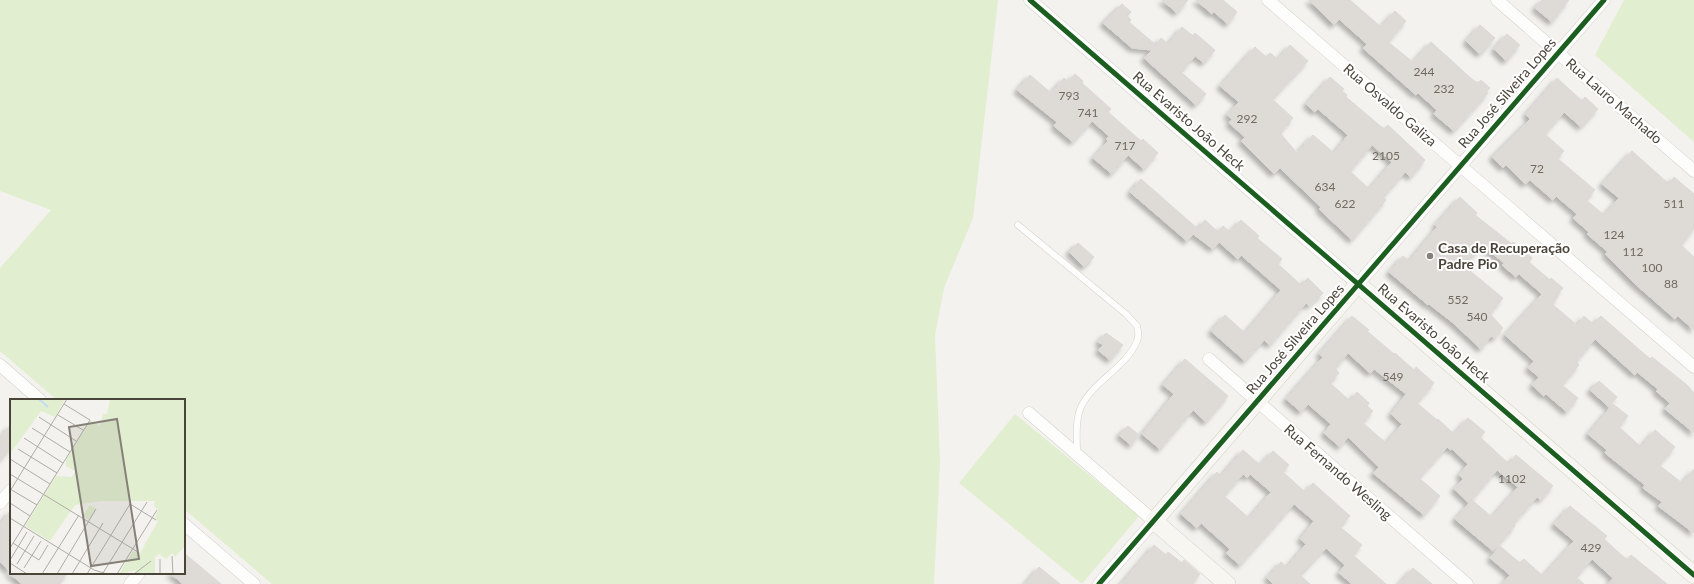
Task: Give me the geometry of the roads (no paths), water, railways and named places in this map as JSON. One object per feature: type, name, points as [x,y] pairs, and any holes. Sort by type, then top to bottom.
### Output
[{"type":"street","name":"Rua Evaristo João Heck","points":[[1030,0],[1694,575]]},
{"type":"street","name":"Rua Osvaldo Galiza","points":[[1268,0],[1694,368]]},
{"type":"street","name":"Rua Lauro Machado","points":[[1497,0],[1694,171]]},
{"type":"street","name":"Rua José Silveira Lopes","points":[[1100,584],[1604,0]]},
{"type":"street","name":"Rua Fernando Wesling","points":[[1209,359],[1467,584]]},
{"type":"street","points":[[0,365],[39,399]]},
{"type":"street","points":[[1029,413],[1227,584]]},
{"type":"street","points":[[0,503],[10,491]]},
{"type":"street","points":[[185,525],[254,584]]},
{"type":"street","points":[[130,584],[138,574]]},
{"type":"lane","points":[[1018,226],[1126,314],[1137,326],[1138,340],[1129,354],[1088,396],[1081,406],[1077,419],[1077,454]]},
{"type":"place","name":"Casa de Recuperação Padre Pio","points":[[1430,256]]}]
